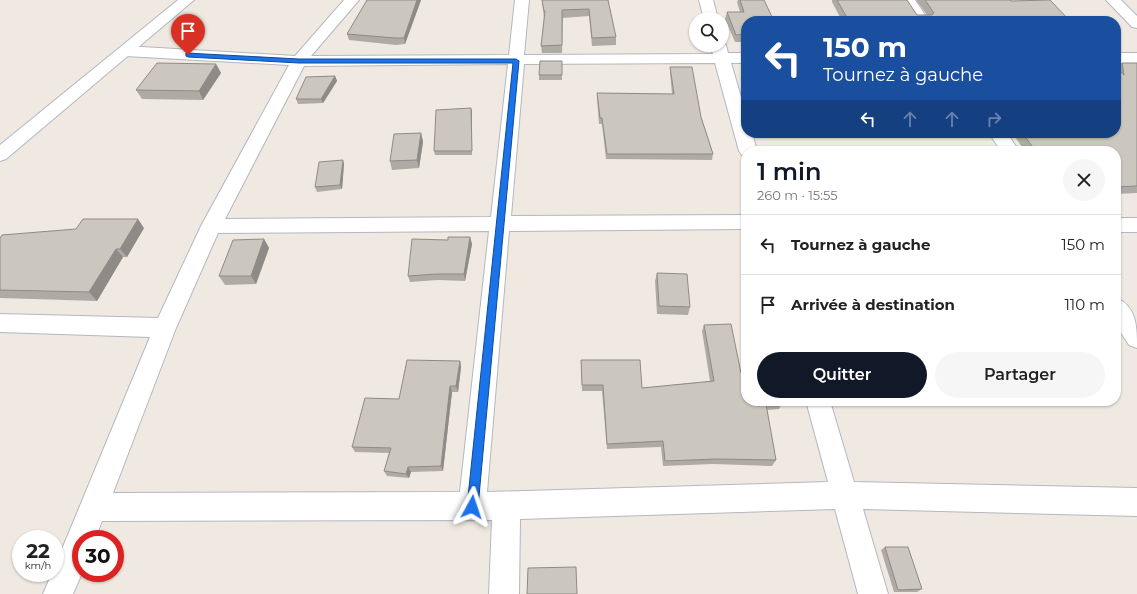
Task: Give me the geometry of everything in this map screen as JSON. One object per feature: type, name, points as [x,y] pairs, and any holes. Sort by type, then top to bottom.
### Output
[{"type":"street","points":[[0,155],[187,0]]},
{"type":"street","points":[[85,530],[165,328],[211,226],[299,61],[352,0]]},
{"type":"street","points":[[472,507],[522,0]]},
{"type":"street","points":[[706,0],[709,12]]},
{"type":"street","points":[[908,0],[919,16]]},
{"type":"street","points":[[1113,0],[1137,24]]},
{"type":"street","points":[[125,51],[299,61],[516,61],[700,52]]},
{"type":"street","points":[[720,52],[741,126]]},
{"type":"street","points":[[724,52],[741,57]]},
{"type":"street","points":[[1121,58],[1137,58]]},
{"type":"street","points":[[211,226],[741,222]]},
{"type":"street","points":[[1121,225],[1137,225]]},
{"type":"street","points":[[1121,314],[1137,338]]},
{"type":"street","points":[[0,323],[165,328]]},
{"type":"street","points":[[819,406],[873,594]]},
{"type":"street","points":[[94,508],[472,507],[845,495],[1137,502]]},
{"type":"street","points":[[504,594],[506,506]]},
{"type":"street","points":[[58,594],[72,561]]},
{"type":"building","points":[[367,0],[417,0],[404,38],[347,34]]},
{"type":"building","points":[[542,0],[608,0],[616,37],[592,38],[589,9],[562,10],[562,45],[541,46],[545,11]]},
{"type":"building","points":[[740,0],[764,0],[772,16],[741,16],[741,34],[736,35],[729,17],[729,12],[744,12]]},
{"type":"building","points":[[837,0],[907,0],[917,15],[932,15],[934,13],[925,0],[1050,0],[1065,16],[846,16]]},
{"type":"building","points":[[540,61],[562,61],[562,75],[539,75]]},
{"type":"building","points":[[157,63],[216,64],[199,91],[136,90]]},
{"type":"building","points":[[1122,63],[1137,63],[1137,186],[1121,187],[1121,146],[1032,146],[1026,138],[1121,138],[1121,72],[1124,75]]},
{"type":"building","points":[[670,67],[692,67],[701,117],[713,154],[607,154],[597,93],[674,94]]},
{"type":"building","points":[[335,76],[321,99],[296,99],[306,77]]},
{"type":"building","points":[[471,108],[472,151],[434,151],[436,110]]},
{"type":"building","points":[[421,133],[417,160],[390,161],[394,134]]},
{"type":"building","points":[[343,160],[340,185],[315,187],[319,162]]},
{"type":"building","points":[[83,219],[138,219],[120,249],[116,249],[89,292],[0,290],[0,238],[2,235],[76,229]]},
{"type":"building","points":[[448,237],[470,237],[464,274],[408,276],[412,239],[448,240]]},
{"type":"building","points":[[264,239],[251,276],[219,276],[233,240]]},
{"type":"building","points":[[657,273],[687,274],[690,307],[659,306]]},
{"type":"building","points":[[731,324],[741,373],[741,406],[766,406],[776,460],[717,459],[665,461],[663,441],[607,444],[603,385],[582,385],[581,360],[640,360],[642,388],[714,381],[704,325]]},
{"type":"building","points":[[407,360],[460,361],[456,386],[450,386],[441,466],[408,467],[406,474],[384,471],[391,448],[352,447],[365,398],[399,399]]},
{"type":"building","points":[[885,547],[908,547],[922,589],[898,590]]},
{"type":"building","points":[[576,567],[577,594],[527,594],[528,568]]},
{"type":"route","points":[[188,55],[299,61],[516,61],[472,507]]}]
